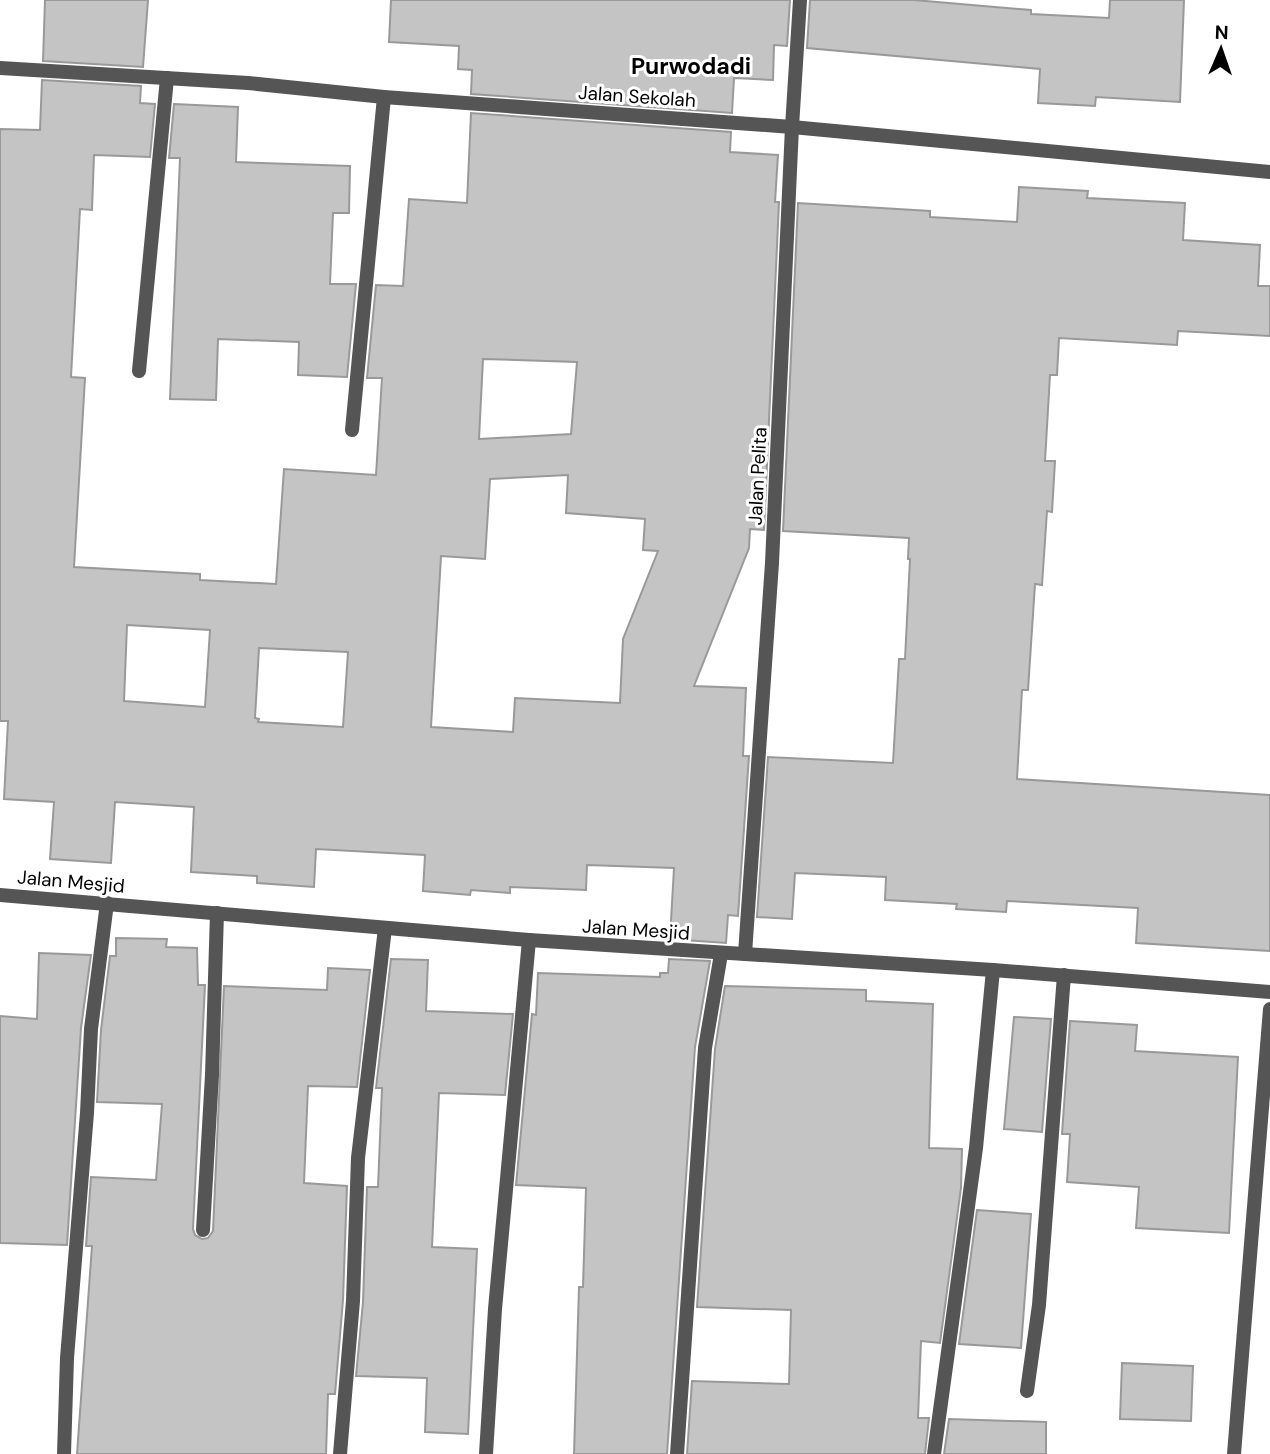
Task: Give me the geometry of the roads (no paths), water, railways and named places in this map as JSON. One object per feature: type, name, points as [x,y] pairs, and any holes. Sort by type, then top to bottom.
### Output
[{"type":"street","name":"Jalan Pelita","points":[[745,954],[772,563],[800,0]]},
{"type":"street","name":"Jalan Sekolah","points":[[0,68],[248,83],[384,97],[792,127],[1270,172]]},
{"type":"street","points":[[139,371],[167,78]]},
{"type":"street","points":[[352,430],[384,97]]},
{"type":"street","name":"Jalan Mesjid","points":[[0,895],[529,940],[993,970],[1270,992]]},
{"type":"street","points":[[64,1454],[67,1358],[87,1113],[91,1029],[107,903]]},
{"type":"street","points":[[203,1230],[212,1076],[217,913]]},
{"type":"street","points":[[340,1454],[353,1301],[358,1158],[385,928]]},
{"type":"street","points":[[486,1454],[495,1309],[529,940]]},
{"type":"street","points":[[677,1454],[705,1048],[721,954]]},
{"type":"street","points":[[934,1454],[976,1147],[993,970]]},
{"type":"street","points":[[1027,1391],[1039,1305],[1064,975]]},
{"type":"street","points":[[1234,1454],[1270,1009]]},
{"type":"district","name":"Purwodadi","points":[[691,66]]}]
